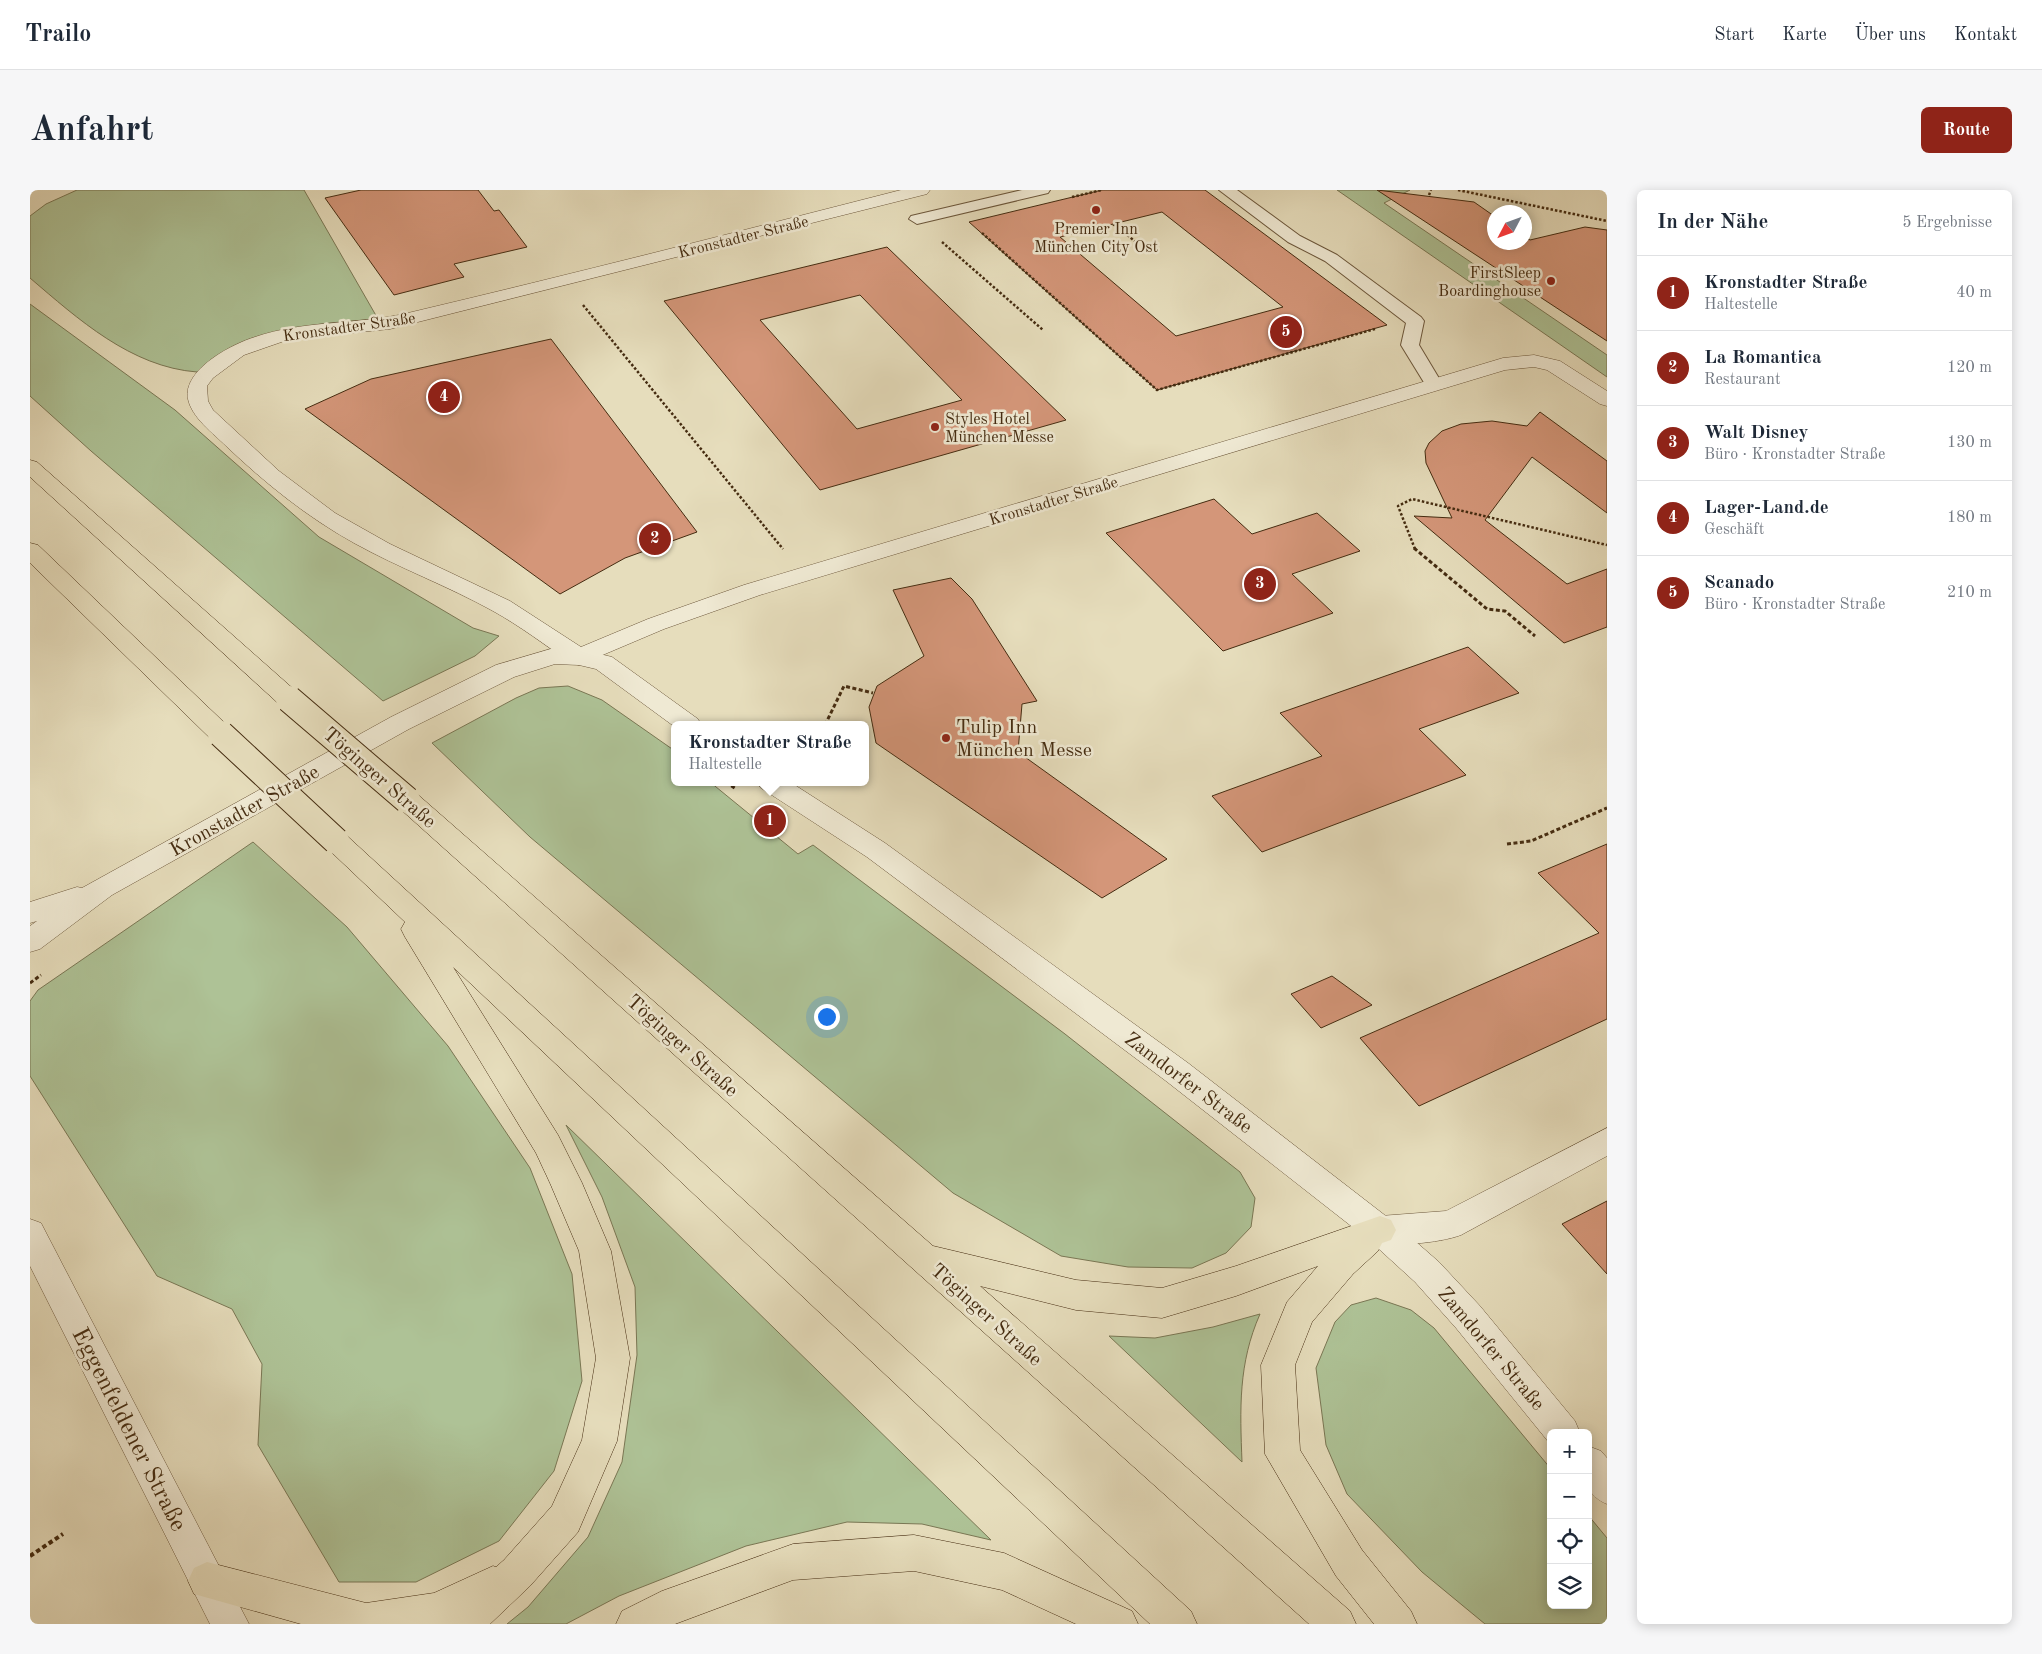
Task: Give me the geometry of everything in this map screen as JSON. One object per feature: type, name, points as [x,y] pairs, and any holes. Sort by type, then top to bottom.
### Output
[{"type":"highway","name":"Töginger Straße","points":[[30,466],[289,699],[407,800],[1337,1624]]},
{"type":"highway","points":[[30,550],[397,900],[1178,1624]]},
{"type":"highway","points":[[397,900],[547,1144],[596,1251],[613,1358],[598,1441],[565,1519],[517,1574],[462,1624]]},
{"type":"highway","points":[[924,1258],[1076,1295],[1162,1303],[1236,1281],[1380,1230]]},
{"type":"highway","points":[[1380,1230],[1341,1264],[1299,1313],[1278,1365],[1283,1454],[1350,1563],[1398,1624]]},
{"type":"highway","points":[[635,1624],[662,1610],[793,1562],[914,1552],[1004,1572],[1119,1624]]},
{"type":"highway","points":[[207,1581],[366,1622],[436,1612],[517,1574]]},
{"type":"street","name":"Kronstadter Straße","points":[[579,657],[526,620],[490,600],[398,559],[345,528],[298,496],[264,470],[204,413],[198,401],[197,386],[206,374],[237,351],[288,333],[390,323],[564,281],[921,190]]},
{"type":"street","name":"Kronstadter Straße","points":[[30,941],[102,888],[400,723],[505,671],[554,656],[579,657],[656,624],[803,574],[1503,364],[1534,361],[1553,365],[1607,400]]},
{"type":"street","points":[[579,657],[604,663],[684,721]]},
{"type":"street","name":"Zamdorfer Straße","points":[[777,786],[834,821],[884,856],[1177,1072],[1380,1230],[1427,1272],[1468,1317],[1560,1429]]},
{"type":"street","name":"Kronstadter Straße","points":[[30,913],[102,888]]},
{"type":"street","points":[[1380,1230],[1450,1225],[1607,1141]]},
{"type":"street","name":"Eggenfeldener Straße","points":[[30,1233],[230,1624]]},
{"type":"street","points":[[1592,1468],[1607,1486]]},
{"type":"lane","points":[[916,219],[1042,190]]},
{"type":"lane","points":[[1228,190],[1294,239],[1331,258],[1415,321],[1410,345],[1434,385]]},
{"type":"path","points":[[1429,195],[1431,190]]},
{"type":"path","points":[[1458,190],[1607,221]]},
{"type":"path","points":[[916,219],[1043,330]]},
{"type":"path","points":[[1113,224],[1136,242]]},
{"type":"path","points":[[976,228],[1157,390],[1378,328]]},
{"type":"path","points":[[564,281],[803,574]]},
{"type":"path","points":[[1535,636],[1505,611],[1487,609],[1413,547],[1398,506],[1412,499],[1607,545]]},
{"type":"path","points":[[827,721],[844,686],[873,693]]},
{"type":"path","points":[[1506,844],[1531,841],[1607,808]]},
{"type":"path","points":[[30,1556],[63,1534]]},
{"type":"green space","points":[[77,190],[304,190],[378,319],[306,326],[261,337],[218,357],[197,372],[173,368],[150,361],[128,351],[107,338],[67,309],[30,278],[30,216],[46,204]]},
{"type":"green space","points":[[1337,190],[1410,190],[1384,203],[1607,355],[1607,377]]},
{"type":"green space","points":[[30,304],[175,410],[319,537],[473,628],[499,636],[475,656],[383,701],[91,451],[30,396]]},
{"type":"green space","points":[[568,686],[602,700],[671,748],[671,786],[715,786],[798,854],[813,845],[1065,1034],[1240,1172],[1255,1198],[1251,1227],[1226,1253],[1192,1268],[1128,1267],[1061,1256],[953,1193],[530,837],[432,743],[516,698],[539,688]]},
{"type":"green space","points":[[253,842],[347,927],[448,1046],[530,1168],[572,1274],[582,1381],[554,1471],[499,1541],[416,1582],[339,1582],[258,1445],[262,1364],[232,1309],[157,1276],[30,1076],[30,1001],[38,990]]},
{"type":"green space","points":[[566,1125],[991,1540],[922,1524],[847,1522],[746,1546],[619,1596],[566,1624],[507,1624],[528,1607],[588,1537],[622,1462],[637,1355],[635,1287],[602,1197]]},
{"type":"green space","points":[[1376,1298],[1411,1310],[1434,1328],[1547,1464],[1547,1609],[1592,1609],[1592,1520],[1607,1538],[1607,1624],[1485,1624],[1422,1572],[1347,1494],[1326,1445],[1316,1368],[1335,1322],[1351,1305]]},
{"type":"green space","points":[[1260,1314],[1244,1369],[1241,1405],[1242,1462],[1109,1336],[1155,1338],[1213,1327]]},
{"type":"building","points":[[361,190],[478,190],[494,211],[499,210],[527,247],[454,264],[464,277],[394,295],[325,198]]},
{"type":"building","points":[[1102,190],[1205,190],[1387,325],[1157,390],[969,222]],"holes":[[[1162,212],[1283,307],[1176,336],[1060,237]]]},
{"type":"building","name":"FirstSleep Boardinghouse","points":[[1377,190],[1474,202],[1487,211],[1487,250],[1532,250],[1532,240],[1585,227],[1607,230],[1607,341]]},
{"type":"building","points":[[887,247],[1066,420],[820,490],[664,301]],"holes":[[[860,295],[962,400],[857,429],[760,320]]]},
{"type":"building","points":[[551,339],[697,532],[625,558],[560,594],[305,409],[371,379]]},
{"type":"building","points":[[1540,412],[1607,461],[1607,513],[1532,457],[1485,520],[1567,584],[1607,569],[1607,627],[1564,643],[1414,516],[1452,518],[1426,463],[1425,451],[1429,443],[1442,431],[1461,424],[1492,421],[1527,426]]},
{"type":"building","points":[[1214,499],[1252,534],[1317,513],[1360,551],[1292,574],[1333,613],[1223,651],[1106,533]]},
{"type":"building","name":"Tulip Inn München Messe","points":[[951,578],[972,599],[1037,701],[1022,704],[1018,752],[1167,859],[1102,898],[876,743],[869,707],[877,686],[924,656],[893,590]]},
{"type":"building","points":[[1468,647],[1519,693],[1419,729],[1466,775],[1262,852],[1212,796],[1322,756],[1280,713]]},
{"type":"building","points":[[1607,844],[1607,1019],[1419,1106],[1360,1038],[1599,933],[1538,873]]},
{"type":"building","points":[[1332,976],[1372,1005],[1321,1028],[1291,994]]},
{"type":"building","points":[[1607,1201],[1607,1274],[1562,1224]]},
{"type":"place","name":"Premier Inn München City Ost","points":[[1096,210]]},
{"type":"place","name":"FirstSleep Boardinghouse","points":[[1551,281]]},
{"type":"place","name":"Scanado","points":[[1286,332]]},
{"type":"place","name":"Lager-Land.de","points":[[444,397]]},
{"type":"place","name":"Styles Hotel München Messe","points":[[935,427]]},
{"type":"place","name":"La Romantica","points":[[655,539]]},
{"type":"place","name":"Walt Disney","points":[[1260,584]]},
{"type":"place","name":"Tulip Inn München Messe","points":[[946,738]]},
{"type":"place","name":"Kronstadter Straße","points":[[770,821]]}]
